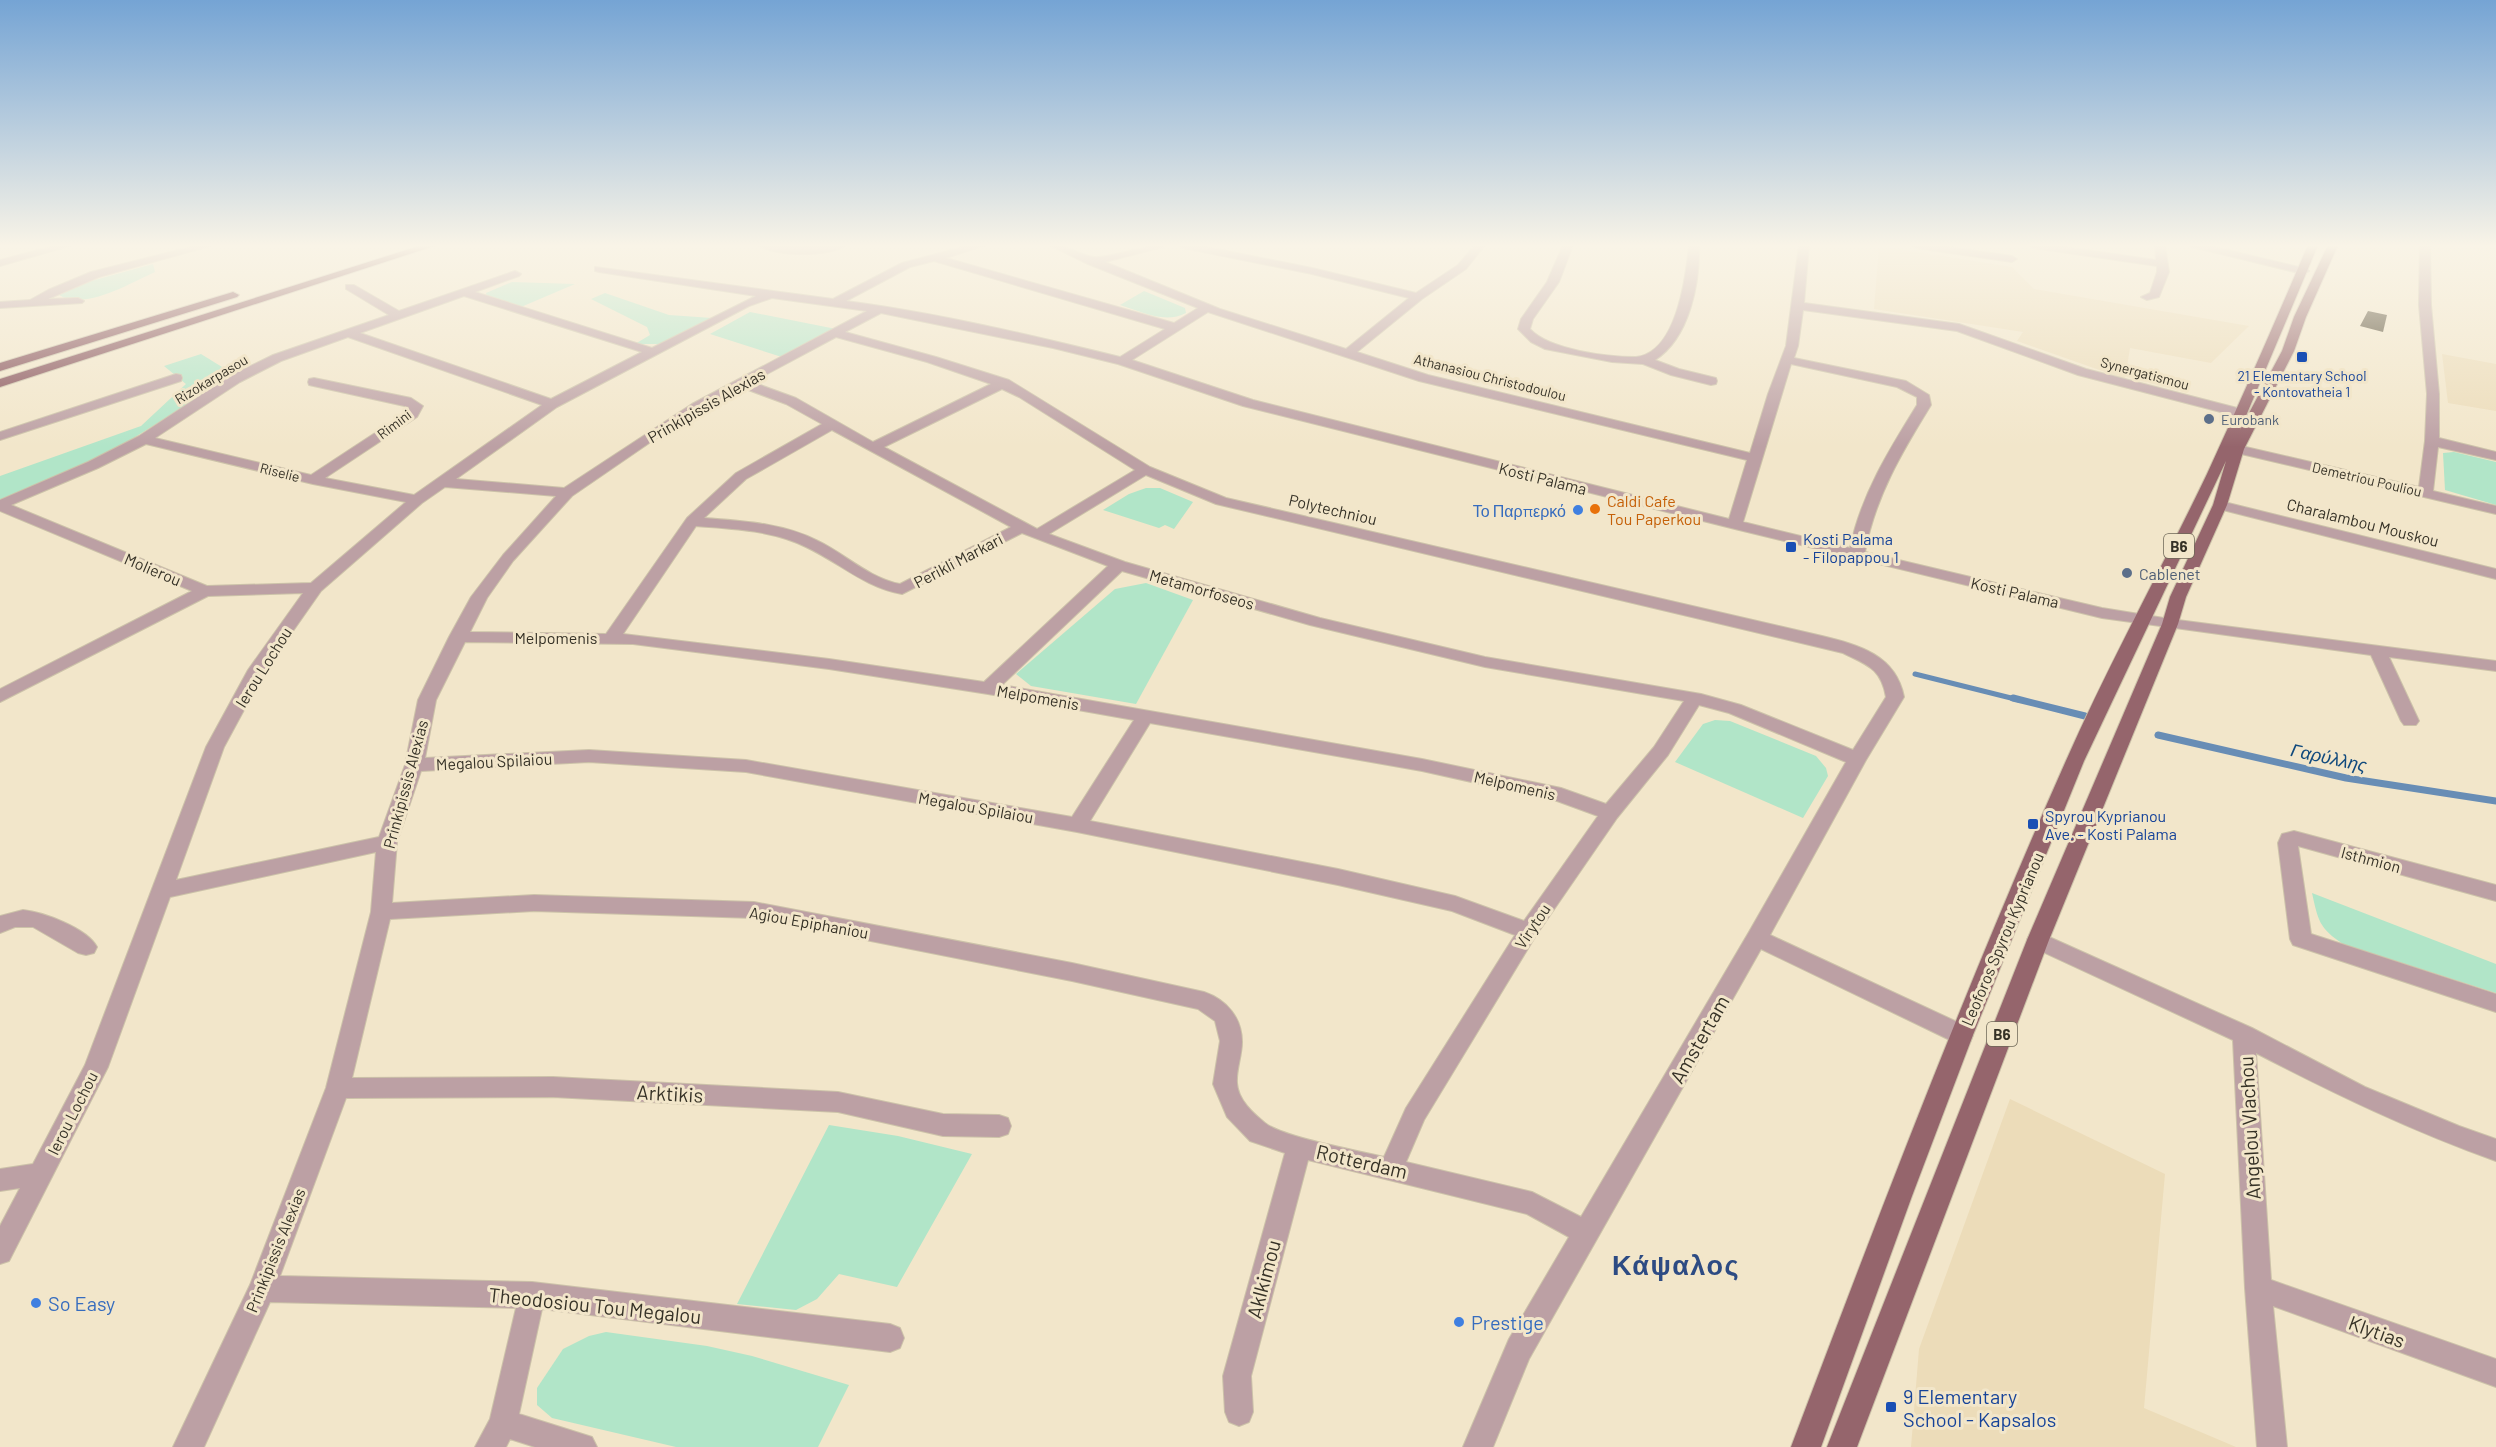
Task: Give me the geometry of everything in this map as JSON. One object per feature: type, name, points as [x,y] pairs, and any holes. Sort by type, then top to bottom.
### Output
[{"type":"highway","points":[[0,367],[179,313]]},
{"type":"highway","points":[[0,373],[190,313]]},
{"type":"highway","points":[[0,383],[219,313]]},
{"type":"main road","name":"Leoforos Spyrou Kyprianou","points":[[1806,1447],[1899,1196],[1962,1035],[2075,761],[2145,620],[2285,313]]},
{"type":"main road","name":"Leoforos Spyrou Kyprianou","points":[[1842,1447],[2038,940],[2170,624],[2178,597],[2220,505],[2237,449],[2288,351],[2302,313]]},
{"type":"street","points":[[394,313],[398,315]]},
{"type":"street","name":"Rizokarpasou","points":[[0,505],[93,465],[144,439],[235,379],[277,358],[405,313]]},
{"type":"street","points":[[528,313],[653,352]]},
{"type":"street","name":"Ierou Lochou","points":[[0,1252],[96,1067],[215,747],[257,670],[315,588],[417,500],[552,404],[729,313]]},
{"type":"street","name":"Prinkipissis Alexias","points":[[188,1447],[262,1289],[338,1088],[381,912],[387,842],[414,765],[427,700],[479,597],[508,558],[567,493],[650,436],[873,313]]},
{"type":"street","name":"Kosti Palama","points":[[897,313],[1053,344],[1122,361],[1248,403],[1735,525],[2092,610],[2170,624],[2496,666]]},
{"type":"street","points":[[1123,313],[1173,327]]},
{"type":"street","points":[[1122,361],[1198,313]]},
{"type":"street","name":"Athanasiou Christodoulou","points":[[1225,313],[1424,378],[1755,458]]},
{"type":"street","points":[[1348,353],[1399,313]]},
{"type":"street","points":[[1532,313],[1524,329],[1531,339],[1552,348],[1616,359],[1644,360],[1675,372],[1711,381]]},
{"type":"street","points":[[1644,360],[1658,355],[1670,340],[1681,313]]},
{"type":"street","points":[[1735,525],[1774,394],[1788,360],[1797,313]]},
{"type":"street","name":"Synergatismou","points":[[1846,313],[1959,328],[2082,372],[2240,413]]},
{"type":"street","points":[[2425,493],[2432,441],[2433,394],[2426,313]]},
{"type":"street","points":[[346,332],[552,404]]},
{"type":"street","name":"Polytechniou","points":[[836,333],[966,370],[1004,384],[1024,394],[1145,470],[1221,501],[1849,649]]},
{"type":"street","points":[[1788,360],[1901,384],[1923,395],[1924,405],[1884,470],[1868,504],[1857,554]]},
{"type":"street","points":[[0,436],[176,378]]},
{"type":"street","name":"Rimini","points":[[313,480],[412,414],[416,406],[406,401],[314,382]]},
{"type":"street","name":"Metamorfoseos","points":[[742,383],[791,401],[1037,535],[1119,564],[1316,622],[1485,662],[1695,698],[1735,709],[1857,759]]},
{"type":"street","points":[[873,447],[1004,384]]},
{"type":"street","points":[[612,637],[692,521],[741,476],[832,424]]},
{"type":"street","name":"Riselie","points":[[144,439],[313,480],[417,500]]},
{"type":"street","points":[[2432,441],[2496,456]]},
{"type":"street","name":"Demetriou Pouliou","points":[[2237,449],[2496,510]]},
{"type":"street","points":[[1037,535],[1145,470]]},
{"type":"street","points":[[442,482],[567,493]]},
{"type":"street","name":"Molierou","points":[[0,505],[204,591],[315,588]]},
{"type":"street","name":"Charalambou Mouskou","points":[[2220,505],[2496,574]]},
{"type":"street","name":"Perikli Markari","points":[[692,521],[764,528],[810,543],[885,588],[902,589],[1022,527]]},
{"type":"street","points":[[988,688],[1119,564]]},
{"type":"street","points":[[0,696],[204,591]]},
{"type":"street","name":"Melpomenis","points":[[457,637],[612,637],[829,664],[988,688],[1422,765],[1561,795],[1610,813]]},
{"type":"street","name":"Amstertam","points":[[1478,1447],[1519,1349],[1757,938],[1857,759],[1888,711],[1894,697],[1892,681],[1879,664],[1849,649]]},
{"type":"street","points":[[2378,652],[2410,721]]},
{"type":"street","name":"Virytou","points":[[1392,1168],[1414,1115],[1528,931],[1610,813],[1660,751],[1695,698]]},
{"type":"street","points":[[1077,825],[1145,716]]},
{"type":"street","name":"Megalou Spilaiou","points":[[414,765],[589,756],[746,766],[1077,825],[1396,891],[1455,904],[1528,931]]},
{"type":"street","name":"Isthmion","points":[[2496,893],[2294,838],[2289,839],[2292,883],[2301,939],[2496,1003]]},
{"type":"street","points":[[160,891],[387,842]]},
{"type":"street","name":"Agiou Epiphaniou","points":[[381,912],[534,903],[754,910],[1072,972],[1204,1001],[1225,1016]]},
{"type":"street","points":[[0,925],[21,917],[37,918],[86,947]]},
{"type":"street","points":[[1757,938],[1962,1035]]},
{"type":"street","name":"Angelou Vlachou","points":[[2038,940],[2244,1035],[2258,1288],[2272,1447]]},
{"type":"street","name":"Rotterdam","points":[[1225,1016],[1231,1041],[1225,1084],[1235,1110],[1259,1133],[1299,1146],[1532,1204],[1586,1233]]},
{"type":"street","points":[[2244,1035],[2356,1094],[2453,1135],[2496,1150]]},
{"type":"street","name":"Arktikis","points":[[338,1088],[553,1087],[838,1102],[943,1125],[999,1126]]},
{"type":"street","name":"Aklkimou","points":[[1239,1413],[1238,1376],[1299,1146]]},
{"type":"street","points":[[0,1180],[41,1174]]},
{"type":"street","name":"Klytias","points":[[2258,1288],[2496,1373]]},
{"type":"street","name":"Theodosiou Tou Megalou","points":[[262,1289],[532,1295],[890,1338]]},
{"type":"street","points":[[532,1295],[496,1435],[582,1447]]},
{"type":"shaded area","points":[[1897,313],[2171,313],[2249,326],[2211,363],[2130,348],[2125,379],[2017,341],[2023,332]]},
{"type":"shaded area","points":[[2442,354],[2496,364],[2496,411],[2448,403]]},
{"type":"shaded area","points":[[2010,1099],[2165,1174],[2144,1408],[2236,1447],[1911,1447],[1919,1349]]},
{"type":"green space","points":[[618,313],[662,313],[712,318],[659,344],[635,344],[650,335],[647,327]]},
{"type":"green space","points":[[749,313],[836,329],[785,358],[710,334]]},
{"type":"green space","points":[[1141,313],[1186,313],[1170,317]]},
{"type":"green space","points":[[201,354],[235,375],[98,460],[0,502],[0,476],[141,426],[186,384],[164,366]]},
{"type":"green space","points":[[2454,452],[2496,462],[2496,505],[2445,490],[2443,453]]},
{"type":"green space","points":[[1146,488],[1160,488],[1193,502],[1174,529],[1165,525],[1159,528],[1103,510],[1129,494]]},
{"type":"green space","points":[[1146,583],[1193,600],[1136,704],[1031,686],[1016,674],[1115,589]]},
{"type":"green space","points":[[1715,720],[1730,721],[1816,756],[1826,768],[1828,776],[1803,818],[1675,762],[1703,724]]},
{"type":"green space","points":[[2312,893],[2496,964],[2496,993],[2343,944],[2324,928]]},
{"type":"green space","points":[[829,1125],[898,1136],[972,1154],[897,1287],[839,1274],[817,1299],[796,1310],[737,1304]]},
{"type":"green space","points":[[606,1332],[707,1346],[752,1356],[849,1385],[818,1447],[676,1447],[552,1418],[537,1405],[537,1388],[563,1349],[589,1336]]},
{"type":"building","points":[[2367,313],[2387,315],[2383,332],[2360,326]]},
{"type":"waterway","name":"Γαρύλλης","points":[[1915,674],[2019,700]]},
{"type":"waterway","name":"Γαρύλλης","points":[[2013,698],[2085,716]]},
{"type":"waterway","name":"Γαρύλλης","points":[[2158,735],[2346,778],[2496,801]]},
{"type":"place","name":"21 Elementary School - Kontovatheia 1","points":[[2302,357]]},
{"type":"place","name":"Eurobank","points":[[2209,419]]},
{"type":"place","name":"Caldi Cafe Tou Paperkou","points":[[1595,509]]},
{"type":"place","name":"Το Παρπερκό","points":[[1578,510]]},
{"type":"place","name":"Kosti Palama - Filopappou 1","points":[[1791,547]]},
{"type":"place","name":"Cablenet","points":[[2127,573]]},
{"type":"place","name":"Spyrou Kyprianou Ave. - Kosti Palama","points":[[2033,824]]},
{"type":"place","name":"So Easy","points":[[36,1303]]},
{"type":"place","name":"Prestige","points":[[1459,1322]]},
{"type":"place","name":"9 Elementary School - Kapsalos","points":[[1891,1407]]},
{"type":"district","name":"Κάψαλος","points":[[1676,1264]]}]
